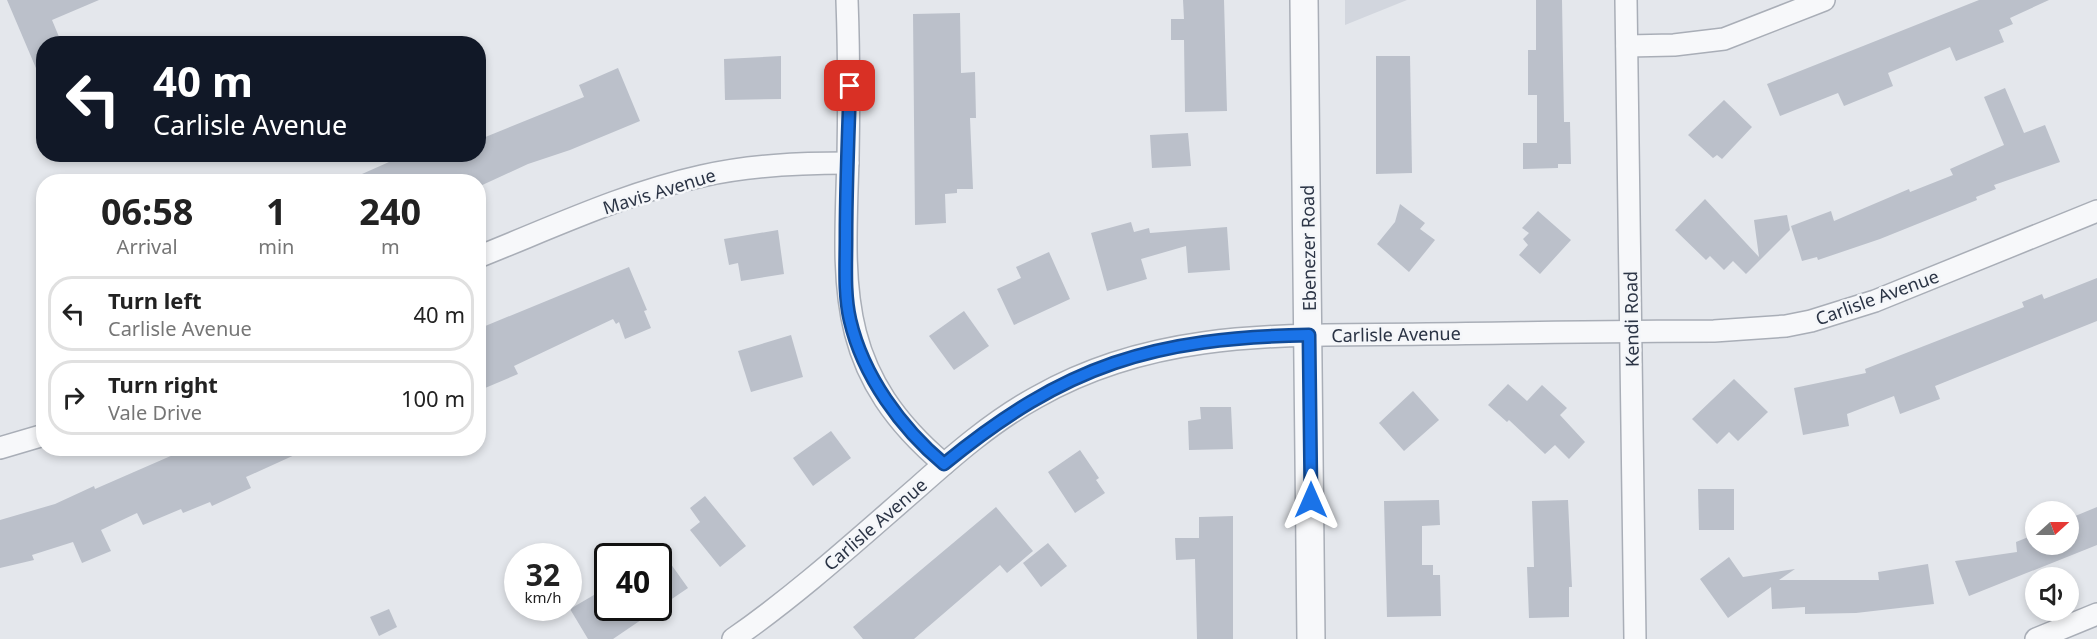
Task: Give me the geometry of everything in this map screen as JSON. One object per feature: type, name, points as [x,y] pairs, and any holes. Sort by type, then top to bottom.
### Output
[{"type":"street","points":[[847,0],[850,86],[847,291],[850,320],[869,371],[894,411],[923,447],[944,464]]},
{"type":"street","name":"Ebenezer Road","points":[[1304,0],[1311,639]]},
{"type":"street","name":"Kendi Road","points":[[1626,0],[1635,639]]},
{"type":"street","points":[[1627,46],[1674,45],[1724,39],[1824,0]]},
{"type":"street","name":"Mavis Avenue","points":[[486,254],[614,203],[702,176],[788,164],[848,163]]},
{"type":"street","name":"Carlisle Avenue","points":[[733,639],[790,597],[944,464],[1002,419],[1036,397],[1082,374],[1122,359],[1151,351],[1239,337],[1714,331],[1786,326],[1811,321],[1875,301],[2097,211]]},
{"type":"street","points":[[0,448],[36,437]]},
{"type":"street","points":[[2036,639],[2097,614]]},
{"type":"shaded area","points":[[1345,0],[1407,0],[1345,25]]},
{"type":"building","points":[[7,0],[99,0],[52,20],[59,36],[36,36],[36,68]]},
{"type":"building","points":[[1183,0],[1224,0],[1227,111],[1185,112],[1184,40],[1171,40],[1171,19],[1184,19]]},
{"type":"building","points":[[1536,0],[1562,0],[1564,122],[1570,122],[1571,164],[1558,164],[1558,168],[1523,169],[1523,143],[1537,143],[1537,95],[1528,95],[1528,50],[1536,50]]},
{"type":"building","points":[[1979,0],[2049,0],[2010,18],[2013,24],[1999,30],[2004,42],[1956,61],[1950,47],[1888,73],[1893,86],[1844,106],[1838,93],[1780,116],[1767,84]]},
{"type":"building","points":[[960,13],[961,73],[975,72],[976,118],[970,118],[973,189],[957,189],[957,193],[945,194],[946,223],[915,225],[913,14]]},
{"type":"building","points":[[781,56],[781,99],[725,100],[724,59]]},
{"type":"building","points":[[1376,56],[1410,56],[1412,173],[1376,174]]},
{"type":"building","points":[[618,68],[640,121],[570,150],[528,164],[486,183],[486,174],[362,174],[389,162],[486,162],[486,137],[584,97],[579,85]]},
{"type":"building","points":[[2005,88],[2024,133],[2045,125],[2060,162],[1994,185],[1996,189],[1976,197],[1977,200],[1880,239],[1818,260],[1817,257],[1802,261],[1791,226],[1831,211],[1834,221],[1909,189],[1910,192],[1953,175],[1950,169],[2004,145],[1984,97]]},
{"type":"building","points":[[1724,100],[1752,127],[1722,159],[1717,155],[1713,158],[1688,135]]},
{"type":"building","points":[[1188,133],[1191,166],[1152,168],[1150,135]]},
{"type":"building","points":[[1705,199],[1759,257],[1754,220],[1787,215],[1790,230],[1746,274],[1733,261],[1724,270],[1710,256],[1706,260],[1675,230]]},
{"type":"building","points":[[1400,204],[1425,223],[1420,229],[1435,240],[1409,272],[1377,244],[1395,222]]},
{"type":"building","points":[[1538,211],[1571,240],[1540,274],[1519,255],[1528,245],[1523,239],[1529,233],[1522,228]]},
{"type":"building","points":[[1131,222],[1134,232],[1149,228],[1150,233],[1227,227],[1230,270],[1188,273],[1186,246],[1141,259],[1147,279],[1107,291],[1091,233]]},
{"type":"building","points":[[778,230],[784,274],[741,281],[738,263],[729,265],[724,239]]},
{"type":"building","points":[[1049,252],[1070,299],[1014,325],[997,289],[1021,278],[1016,267]]},
{"type":"building","points":[[629,267],[647,310],[644,311],[651,328],[625,339],[619,322],[616,324],[613,319],[514,366],[518,374],[486,388],[486,326]]},
{"type":"building","points":[[2097,278],[2097,321],[1935,386],[1940,399],[1900,414],[1894,396],[1847,414],[1849,426],[1803,435],[1794,388],[1866,373],[1865,369],[2024,307],[2022,302],[2042,294],[2044,299]]},
{"type":"building","points":[[964,311],[989,346],[954,370],[929,336]]},
{"type":"building","points":[[791,335],[803,377],[751,392],[738,351]]},
{"type":"building","points":[[1734,379],[1768,412],[1738,441],[1729,432],[1717,444],[1692,419]]},
{"type":"building","points":[[1508,384],[1527,401],[1542,385],[1567,408],[1560,415],[1585,442],[1569,459],[1555,445],[1545,454],[1509,420],[1507,422],[1488,405]]},
{"type":"building","points":[[1413,391],[1439,420],[1404,451],[1379,423]]},
{"type":"building","points":[[1200,407],[1231,407],[1233,449],[1189,450],[1188,421],[1201,419]]},
{"type":"building","points":[[831,431],[851,458],[813,486],[793,458]]},
{"type":"building","points":[[1080,450],[1099,478],[1096,480],[1105,493],[1075,513],[1048,472]]},
{"type":"building","points":[[171,456],[292,456],[246,477],[251,488],[212,506],[210,502],[183,513],[181,509],[143,525],[137,513],[101,530],[111,551],[82,563],[73,542],[32,555],[34,560],[0,568],[0,520],[55,504],[94,486],[95,489]]},
{"type":"building","points":[[1698,489],[1734,489],[1734,530],[1699,530]]},
{"type":"building","points":[[705,496],[746,546],[720,567],[690,530],[700,522],[690,508]]},
{"type":"building","points":[[1439,500],[1440,525],[1422,526],[1422,565],[1433,565],[1433,575],[1440,575],[1441,616],[1387,617],[1384,501]]},
{"type":"building","points":[[1568,500],[1572,587],[1569,587],[1569,617],[1529,618],[1527,567],[1534,567],[1532,501]]},
{"type":"building","points":[[996,507],[1033,551],[1007,573],[1000,565],[914,639],[863,639],[853,627]]},
{"type":"building","points":[[2097,507],[2097,545],[2079,552],[2079,514]]},
{"type":"building","points":[[1233,516],[1233,639],[1197,639],[1195,559],[1176,560],[1175,538],[1199,538],[1199,517]]},
{"type":"building","points":[[2025,538],[2025,555],[2072,555],[2042,567],[2025,567],[2025,574],[1969,596],[1955,561],[2017,552],[2016,542]]},
{"type":"building","points":[[1048,543],[1067,566],[1041,587],[1023,563]]},
{"type":"building","points":[[1729,557],[1743,577],[1795,569],[1779,580],[1879,580],[1878,572],[1928,564],[1934,604],[1856,613],[1805,614],[1805,607],[1772,609],[1771,587],[1728,618],[1700,579]]},
{"type":"building","points":[[672,566],[688,588],[672,599]]},
{"type":"building","points":[[594,595],[594,621],[639,621],[613,639],[588,639],[577,621],[582,621],[582,602]]},
{"type":"building","points":[[389,609],[397,627],[379,636],[370,617]]},
{"type":"route","points":[[850,86],[846,262],[850,320],[869,371],[894,411],[923,447],[944,464],[1002,419],[1036,397],[1082,374],[1122,359],[1199,342],[1239,337],[1309,335],[1311,500]]}]
